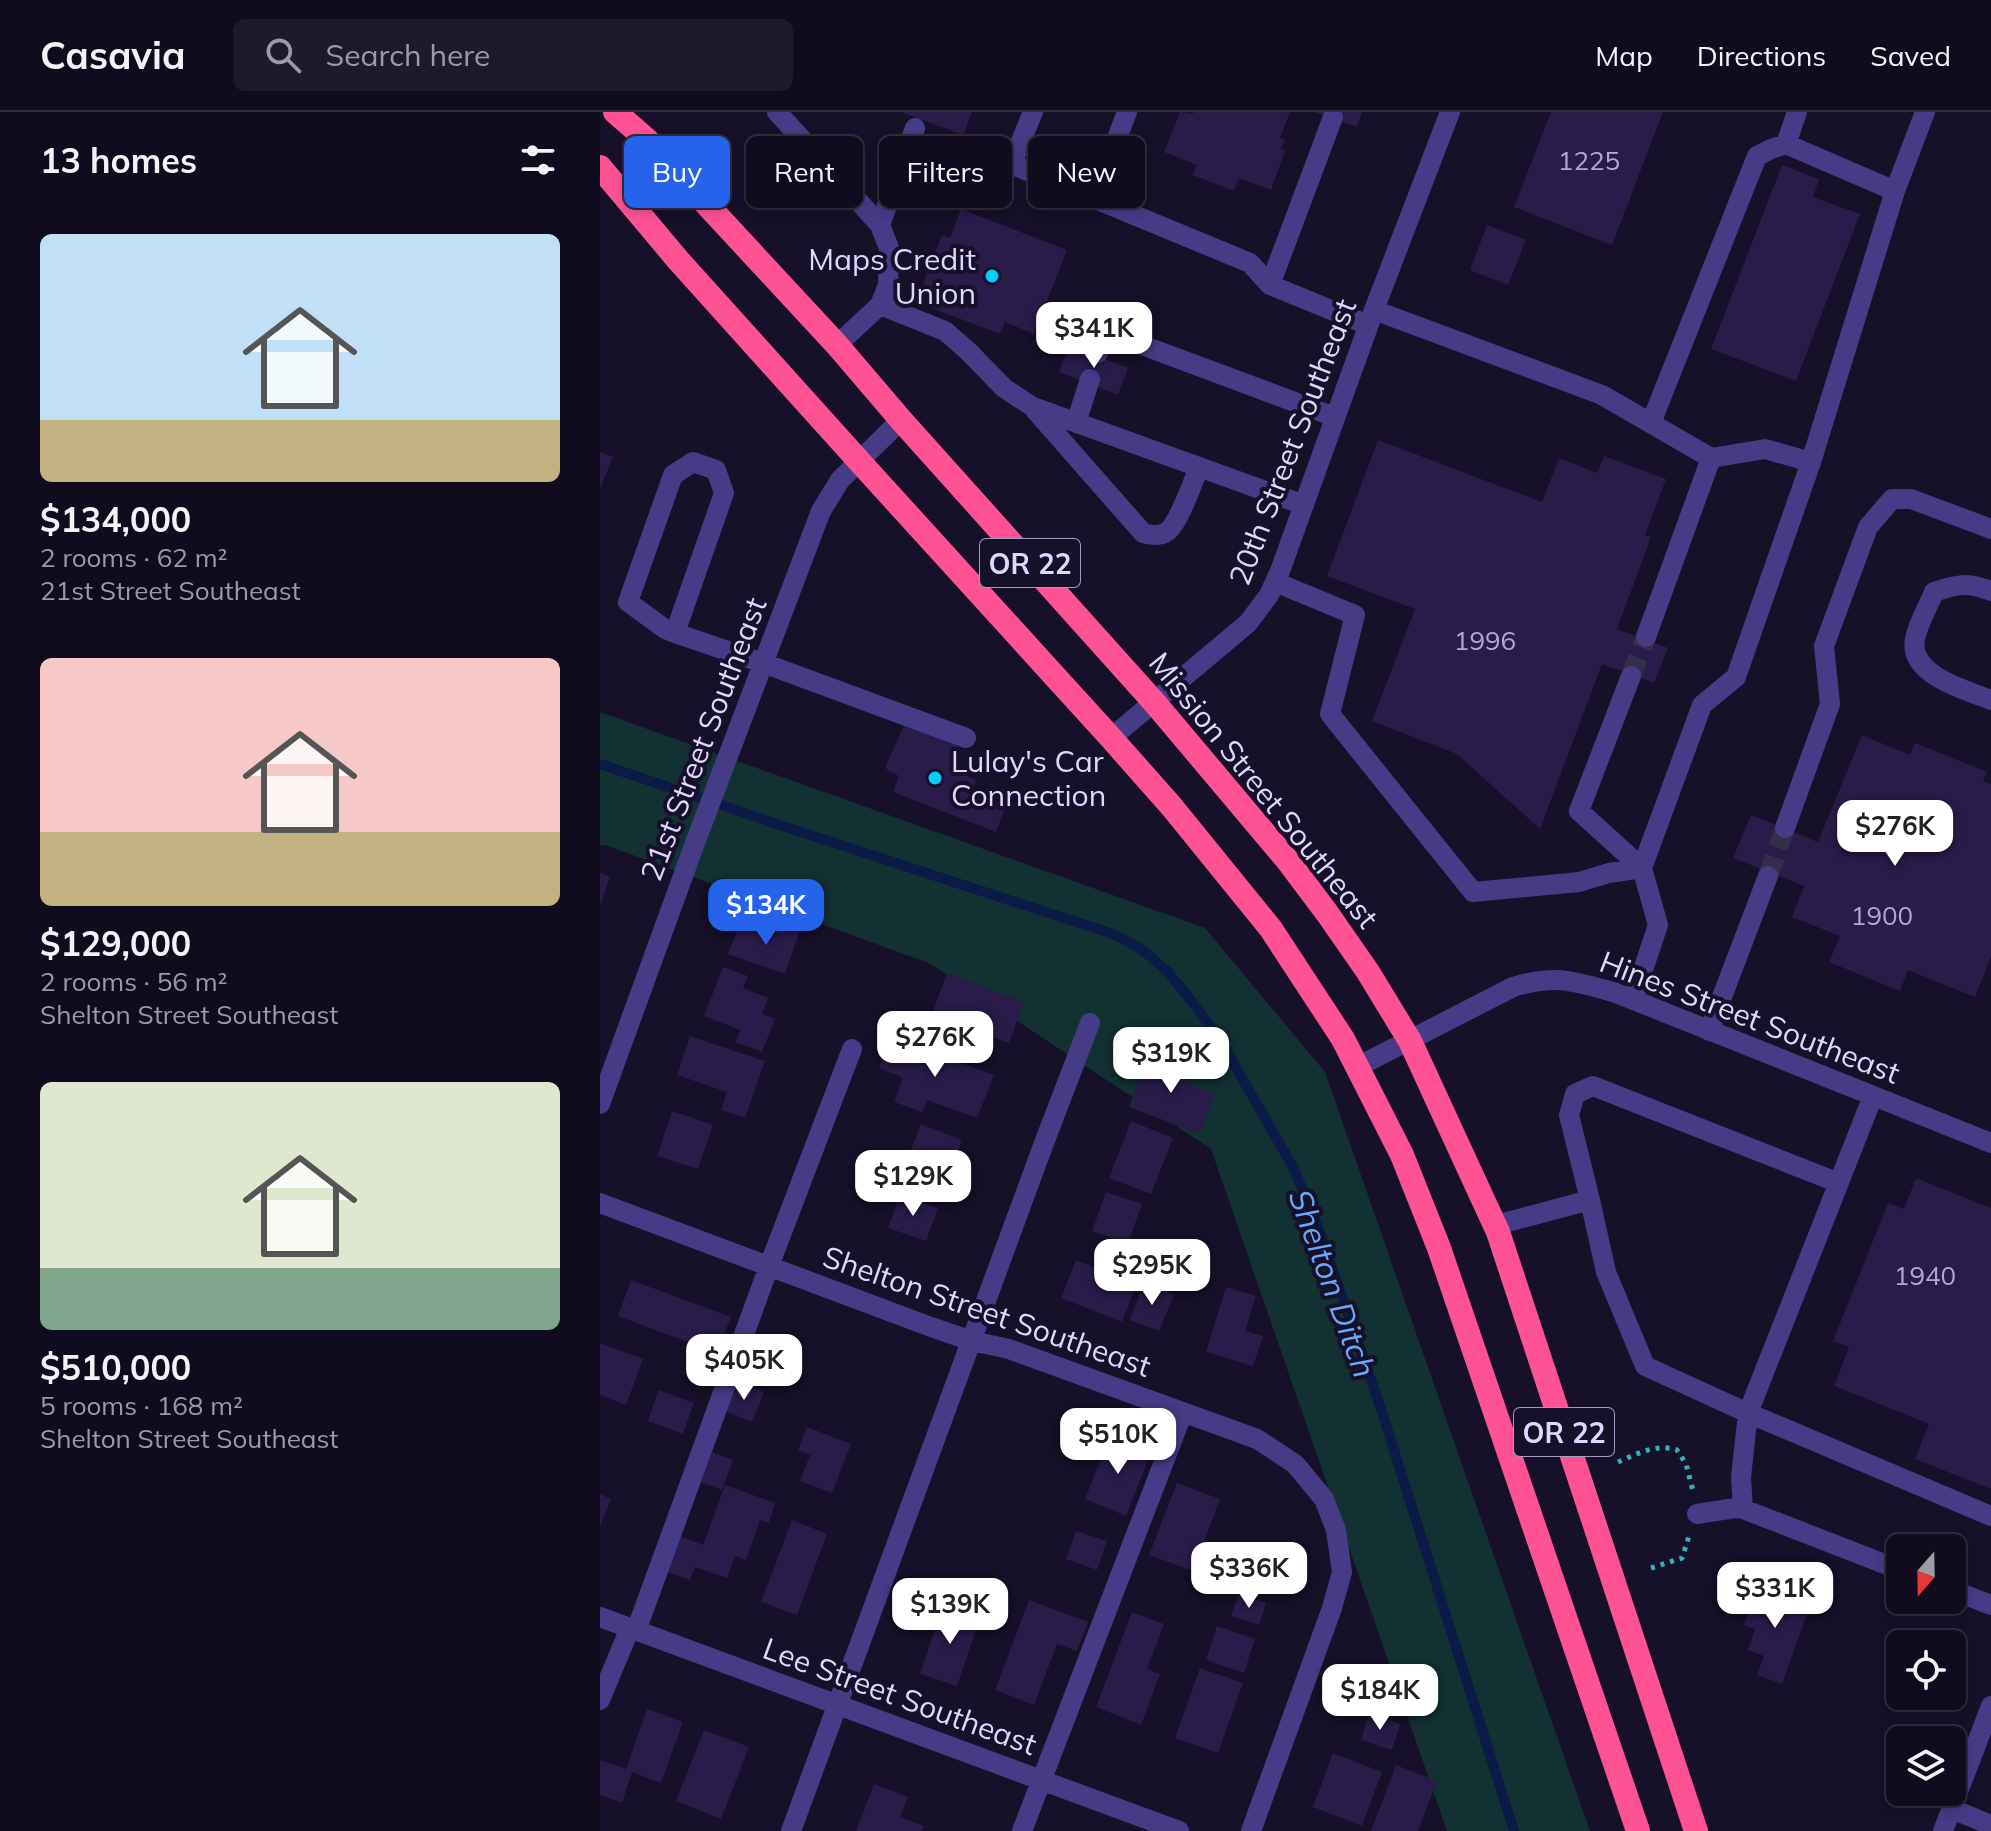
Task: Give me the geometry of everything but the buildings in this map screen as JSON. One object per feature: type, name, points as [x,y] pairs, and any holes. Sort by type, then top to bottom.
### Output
[{"type":"highway","name":"Mission Street Southeast","points":[[615,112],[646,139],[837,345],[1154,702],[1288,861],[1368,972],[1410,1041],[1496,1225],[1696,1831]]},
{"type":"highway","name":"OR 22","points":[[600,167],[678,260],[1172,807],[1271,929],[1343,1039],[1402,1155],[1439,1248],[1638,1831]]},
{"type":"street","points":[[777,112],[880,225],[889,248],[888,285],[880,305],[837,345]]},
{"type":"street","points":[[1028,171],[1018,167],[1014,158],[1033,112]]},
{"type":"street","points":[[1118,136],[1127,112]]},
{"type":"street","name":"20th Street Southeast","points":[[1111,738],[1248,623],[1275,582],[1450,112]]},
{"type":"street","points":[[1786,144],[1797,112]]},
{"type":"street","points":[[1642,868],[1702,705],[1736,677],[1811,462],[1895,191],[1925,112]]},
{"type":"street","points":[[1274,287],[1333,117]]},
{"type":"street","points":[[880,225],[915,128]]},
{"type":"street","points":[[1651,423],[1757,156],[1786,144],[1895,191]]},
{"type":"street","points":[[1116,208],[1250,263],[1274,287],[1602,395],[1711,458],[1765,449],[1811,462]]},
{"type":"street","points":[[880,305],[945,331],[1004,388],[1033,407],[1304,505]]},
{"type":"street","points":[[1098,353],[1103,339],[1115,335],[1335,417]]},
{"type":"street","points":[[1076,423],[1090,379]]},
{"type":"street","points":[[1033,407],[1143,533],[1155,535],[1167,531],[1175,521],[1199,467]]},
{"type":"street","name":"21st Street Southeast","points":[[600,1104],[821,511],[840,480],[901,420]]},
{"type":"street","points":[[1646,637],[1711,458]]},
{"type":"street","points":[[675,633],[724,493],[716,470],[693,462],[673,475],[628,602],[665,629],[675,633],[763,663],[966,738]]},
{"type":"street","points":[[1785,828],[1830,704],[1824,646],[1868,527],[1892,499],[1911,499],[1991,529]]},
{"type":"street","points":[[1275,582],[1355,615],[1330,714],[1473,892],[1579,882],[1642,868]]},
{"type":"street","points":[[1991,591],[1957,584],[1934,592],[1915,640],[1916,656],[1936,678],[1991,700]]},
{"type":"street","points":[[1631,676],[1579,811],[1642,868],[1658,925],[1633,1000]]},
{"type":"street","points":[[1709,1031],[1768,876]]},
{"type":"street","name":"Hines Street Southeast","points":[[1357,1067],[1513,987],[1535,980],[1562,979],[1616,993],[1873,1096],[1989,1136]]},
{"type":"street","points":[[791,1831],[1090,1023]]},
{"type":"street","points":[[600,1700],[633,1629],[852,1049]]},
{"type":"street","points":[[1839,1183],[1593,1086],[1575,1094],[1569,1115],[1606,1272],[1645,1366],[1991,1516]]},
{"type":"street","points":[[1743,1509],[1741,1477],[1748,1413],[1873,1096]]},
{"type":"street","points":[[1496,1225],[1590,1200]]},
{"type":"street","name":"Shelton Street Southeast","points":[[600,1203],[972,1341],[1009,1349],[1257,1439],[1295,1464],[1324,1499],[1336,1530],[1342,1572],[1332,1608],[1251,1831]]},
{"type":"street","points":[[1022,1831],[1183,1412]]},
{"type":"street","points":[[1697,1514],[1743,1509],[1886,1565]]},
{"type":"street","points":[[1966,1595],[1991,1605]]},
{"type":"street","name":"Lee Street Southeast","points":[[600,1617],[1179,1831]]},
{"type":"street","points":[[1943,1831],[1991,1706]]},
{"type":"street","points":[[1952,1809],[1991,1825]]},
{"type":"path","points":[[1618,1462],[1662,1447],[1677,1450],[1689,1471],[1697,1514],[1682,1558],[1651,1568]]},
{"type":"green space","points":[[600,712],[1205,928],[1325,1072],[1590,1831],[1447,1831],[1211,1149],[931,964],[600,845]]},
{"type":"waterway","name":"Shelton Ditch","points":[[600,764],[1113,934],[1133,944],[1168,972],[1222,1043],[1293,1167],[1317,1224],[1381,1409],[1514,1831]]},
{"type":"tunnel","points":[[1631,676],[1646,637]]},
{"type":"tunnel","points":[[1768,876],[1785,828]]},
{"type":"place","name":"Maps Credit Union","points":[[992,276]]},
{"type":"place","name":"Lulay's Car Connection","points":[[935,778]]}]
